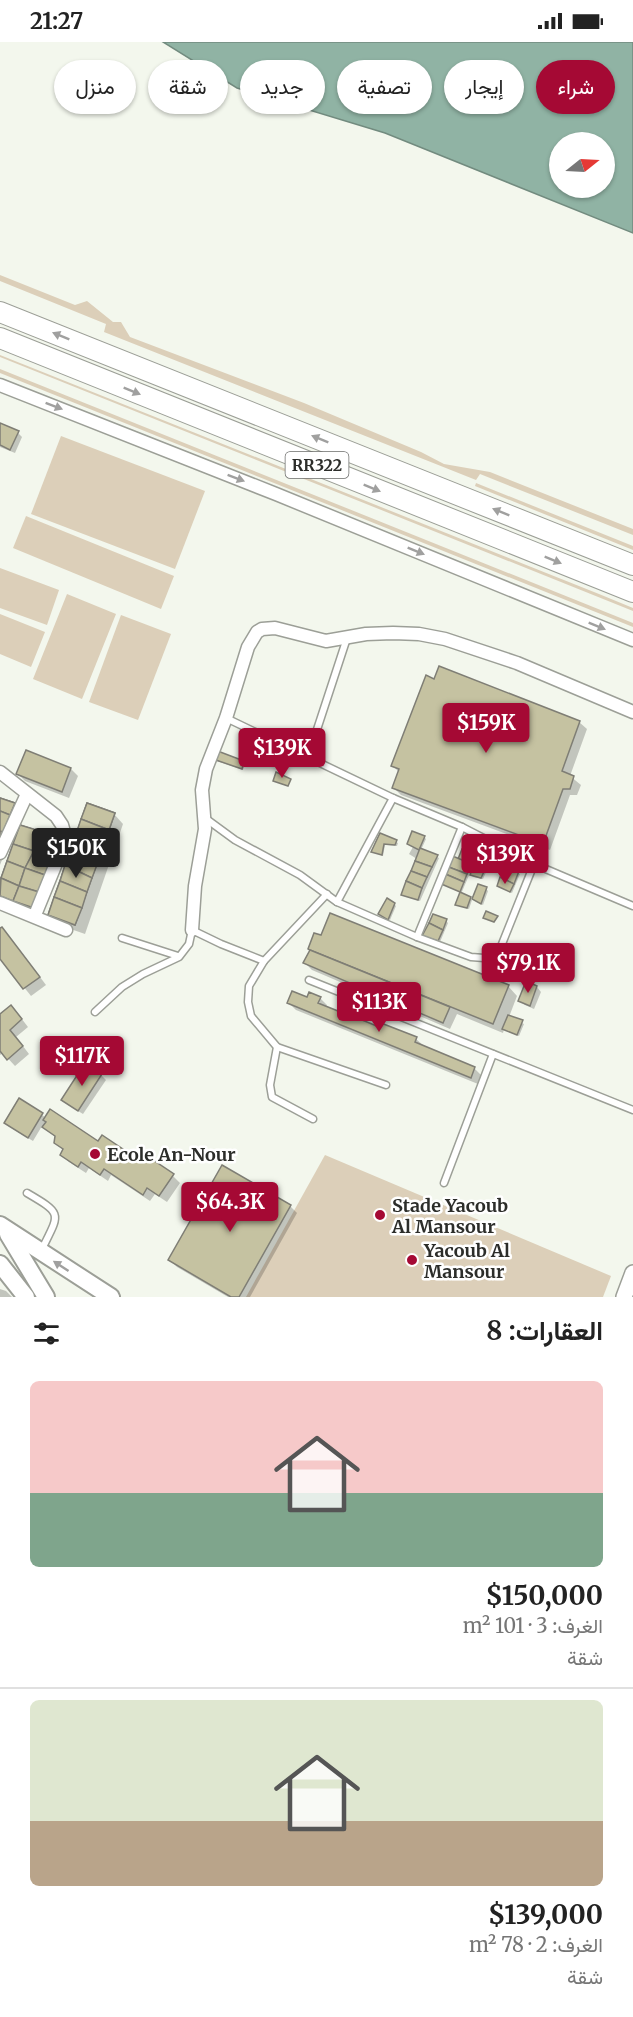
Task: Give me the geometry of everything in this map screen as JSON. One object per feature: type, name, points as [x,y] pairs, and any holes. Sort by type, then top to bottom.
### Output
[{"type":"main road","name":"RR322","points":[[0,312],[633,565]]},
{"type":"main road","name":"RR322","points":[[0,338],[633,592]]},
{"type":"main road","points":[[2,1227],[111,1297]]},
{"type":"main road","points":[[2,1227],[46,1297]]},
{"type":"main road","points":[[0,1264],[26,1297]]},
{"type":"street","points":[[0,385],[287,498],[633,640]]},
{"type":"street","points":[[192,930],[195,886],[203,850],[202,790],[206,769],[226,718],[248,647],[257,632],[267,627],[326,641],[366,634],[393,633],[419,634],[445,639],[517,663],[633,712]]},
{"type":"street","points":[[0,772],[56,816],[62,825],[66,839],[34,915]]},
{"type":"street","points":[[0,853],[27,794]]},
{"type":"street","points":[[0,903],[66,930]]},
{"type":"street","points":[[624,1297],[633,1273]]},
{"type":"lane","points":[[308,758],[347,638]]},
{"type":"lane","points":[[226,718],[393,798],[462,827],[534,864],[633,906]]},
{"type":"lane","points":[[337,902],[393,798]]},
{"type":"lane","points":[[204,817],[236,840],[300,875],[337,902],[417,937],[471,957],[484,958],[498,954],[534,864]]},
{"type":"lane","points":[[417,937],[462,827]]},
{"type":"lane","points":[[327,894],[264,961],[249,986],[248,1002],[251,1016],[278,1047],[386,1084]]},
{"type":"lane","points":[[95,1012],[122,987],[179,957],[189,944],[192,930],[264,961]]},
{"type":"lane","points":[[122,938],[179,957]]},
{"type":"lane","points":[[309,980],[633,1110]]},
{"type":"lane","points":[[278,1047],[270,1084],[272,1097],[313,1119]]},
{"type":"lane","points":[[444,1183],[493,1054]]},
{"type":"lane","points":[[27,1193],[51,1207],[56,1213],[56,1221],[40,1252]]},
{"type":"shaded area","points":[[163,42],[633,42],[633,233],[385,133],[323,114],[325,114],[325,60],[240,60],[240,89],[228,82],[228,60],[192,60]]},
{"type":"shaded area","points":[[0,275],[75,305],[87,301],[113,322],[121,322],[130,337],[304,403],[421,452],[444,464],[490,472],[633,529],[633,535],[480,474],[476,480],[104,332],[106,324],[0,281]]},
{"type":"shaded area","points":[[0,355],[599,594],[633,608],[633,611],[0,357]]},
{"type":"shaded area","points":[[0,369],[633,623],[633,627],[0,373]]},
{"type":"shaded area","points":[[61,436],[205,491],[175,569],[31,514]]},
{"type":"shaded area","points":[[476,483],[633,546],[633,550],[475,486]]},
{"type":"shaded area","points":[[26,516],[174,576],[161,609],[13,548]]},
{"type":"shaded area","points":[[0,568],[59,590],[47,625],[0,608]]},
{"type":"shaded area","points":[[67,594],[116,614],[82,699],[33,679]]},
{"type":"shaded area","points":[[0,614],[45,632],[31,667],[0,654]]},
{"type":"shaded area","points":[[121,615],[171,634],[138,720],[89,702]]},
{"type":"shaded area","name":"Stade Yacoub Al Mansour","points":[[325,1155],[611,1276],[603,1297],[246,1297]]},
{"type":"building","points":[[0,423],[19,431],[10,450],[0,445]]},
{"type":"building","points":[[439,666],[580,721],[562,771],[574,776],[570,789],[563,789],[543,844],[392,788],[399,769],[391,766],[426,675],[434,679]]},
{"type":"building","points":[[26,750],[71,768],[62,792],[16,774]]},
{"type":"building","points":[[215,750],[244,761],[242,769],[210,758]]},
{"type":"building","points":[[276,772],[291,779],[288,786],[273,781]]},
{"type":"building","points":[[0,798],[15,803],[0,840]]},
{"type":"building","points":[[0,798],[15,803],[10,815],[0,811]]},
{"type":"building","points":[[87,803],[115,813],[75,925],[48,915]]},
{"type":"building","points":[[87,803],[115,813],[109,830],[81,819]]},
{"type":"building","points":[[0,811],[10,815],[3,832],[0,831]]},
{"type":"building","points":[[81,819],[109,830],[103,846],[76,834]]},
{"type":"building","points":[[20,825],[59,838],[34,908],[0,896],[0,881]]},
{"type":"building","points":[[20,825],[40,831],[34,851],[13,844]]},
{"type":"building","points":[[40,831],[59,838],[51,858],[34,851]]},
{"type":"building","points":[[412,831],[425,836],[419,850],[407,844]]},
{"type":"building","points":[[380,833],[397,840],[395,845],[384,844],[382,855],[371,852]]},
{"type":"building","points":[[76,834],[103,846],[98,862],[70,851]]},
{"type":"building","points":[[13,844],[34,851],[25,868],[7,861]]},
{"type":"building","points":[[420,848],[438,855],[432,867],[415,861]]},
{"type":"building","points":[[462,849],[478,855],[474,865],[458,859]]},
{"type":"building","points":[[34,851],[51,858],[45,875],[25,868]]},
{"type":"building","points":[[70,851],[98,862],[92,878],[65,865]]},
{"type":"building","points":[[450,855],[472,864],[467,874],[446,866]]},
{"type":"building","points":[[7,861],[25,868],[19,886],[1,878]]},
{"type":"building","points":[[415,861],[432,867],[427,877],[411,871]]},
{"type":"building","points":[[475,862],[486,867],[481,878],[470,875]]},
{"type":"building","points":[[65,865],[92,878],[87,892],[60,881]]},
{"type":"building","points":[[446,866],[467,874],[464,882],[443,873]]},
{"type":"building","points":[[25,868],[45,875],[39,892],[19,886]]},
{"type":"building","points":[[510,868],[519,871],[514,884],[506,880]]},
{"type":"building","points":[[411,871],[427,877],[422,888],[406,881]]},
{"type":"building","points":[[443,873],[464,882],[460,892],[439,883]]},
{"type":"building","points":[[500,877],[514,884],[510,892],[497,886]]},
{"type":"building","points":[[1,878],[19,886],[13,901],[0,896]]},
{"type":"building","points":[[60,881],[87,892],[82,908],[54,897]]},
{"type":"building","points":[[406,881],[422,888],[418,900],[401,895]]},
{"type":"building","points":[[478,884],[487,887],[481,904],[472,899]]},
{"type":"building","points":[[19,886],[39,892],[34,908],[13,901]]},
{"type":"building","points":[[460,892],[471,897],[467,908],[455,905]]},
{"type":"building","points":[[54,897],[82,908],[75,925],[48,915]]},
{"type":"building","points":[[387,898],[395,903],[388,920],[378,914]]},
{"type":"building","points":[[486,911],[498,916],[494,922],[483,918]]},
{"type":"building","points":[[330,913],[509,985],[493,1024],[308,949],[314,933],[321,935]]},
{"type":"building","points":[[433,914],[447,919],[443,930],[429,923]]},
{"type":"building","points":[[429,923],[443,930],[438,941],[422,936]]},
{"type":"building","points":[[2,927],[40,977],[23,989],[0,959],[0,928]]},
{"type":"building","points":[[310,950],[450,1007],[443,1023],[303,963]]},
{"type":"building","points":[[526,981],[537,986],[530,1006],[518,1001]]},
{"type":"building","points":[[292,991],[307,997],[309,992],[321,997],[318,1003],[343,1013],[346,1006],[357,1011],[355,1017],[379,1027],[381,1023],[417,1037],[415,1042],[475,1067],[471,1078],[287,1003]]},
{"type":"building","points":[[11,1005],[22,1019],[10,1030],[23,1046],[7,1060],[0,1051],[0,1014]]},
{"type":"building","points":[[508,1015],[523,1020],[517,1035],[502,1029]]},
{"type":"building","points":[[85,1063],[102,1074],[78,1111],[61,1100]]},
{"type":"building","points":[[19,1098],[43,1113],[28,1138],[4,1123]]},
{"type":"building","name":"Ecole An-Nour","points":[[50,1109],[98,1141],[102,1135],[135,1157],[141,1152],[174,1174],[159,1196],[147,1188],[143,1195],[104,1169],[100,1175],[81,1162],[78,1167],[60,1155],[63,1149],[54,1143],[55,1136],[42,1127],[46,1122],[43,1120]]},
{"type":"building","points":[[222,1165],[291,1205],[239,1297],[231,1297],[168,1260]]},
{"type":"place","name":"Ecole An-Nour","points":[[95,1154]]},
{"type":"place","name":"Stade Yacoub Al Mansour","points":[[380,1215]]},
{"type":"place","name":"Yacoub Al Mansour","points":[[412,1260]]}]
